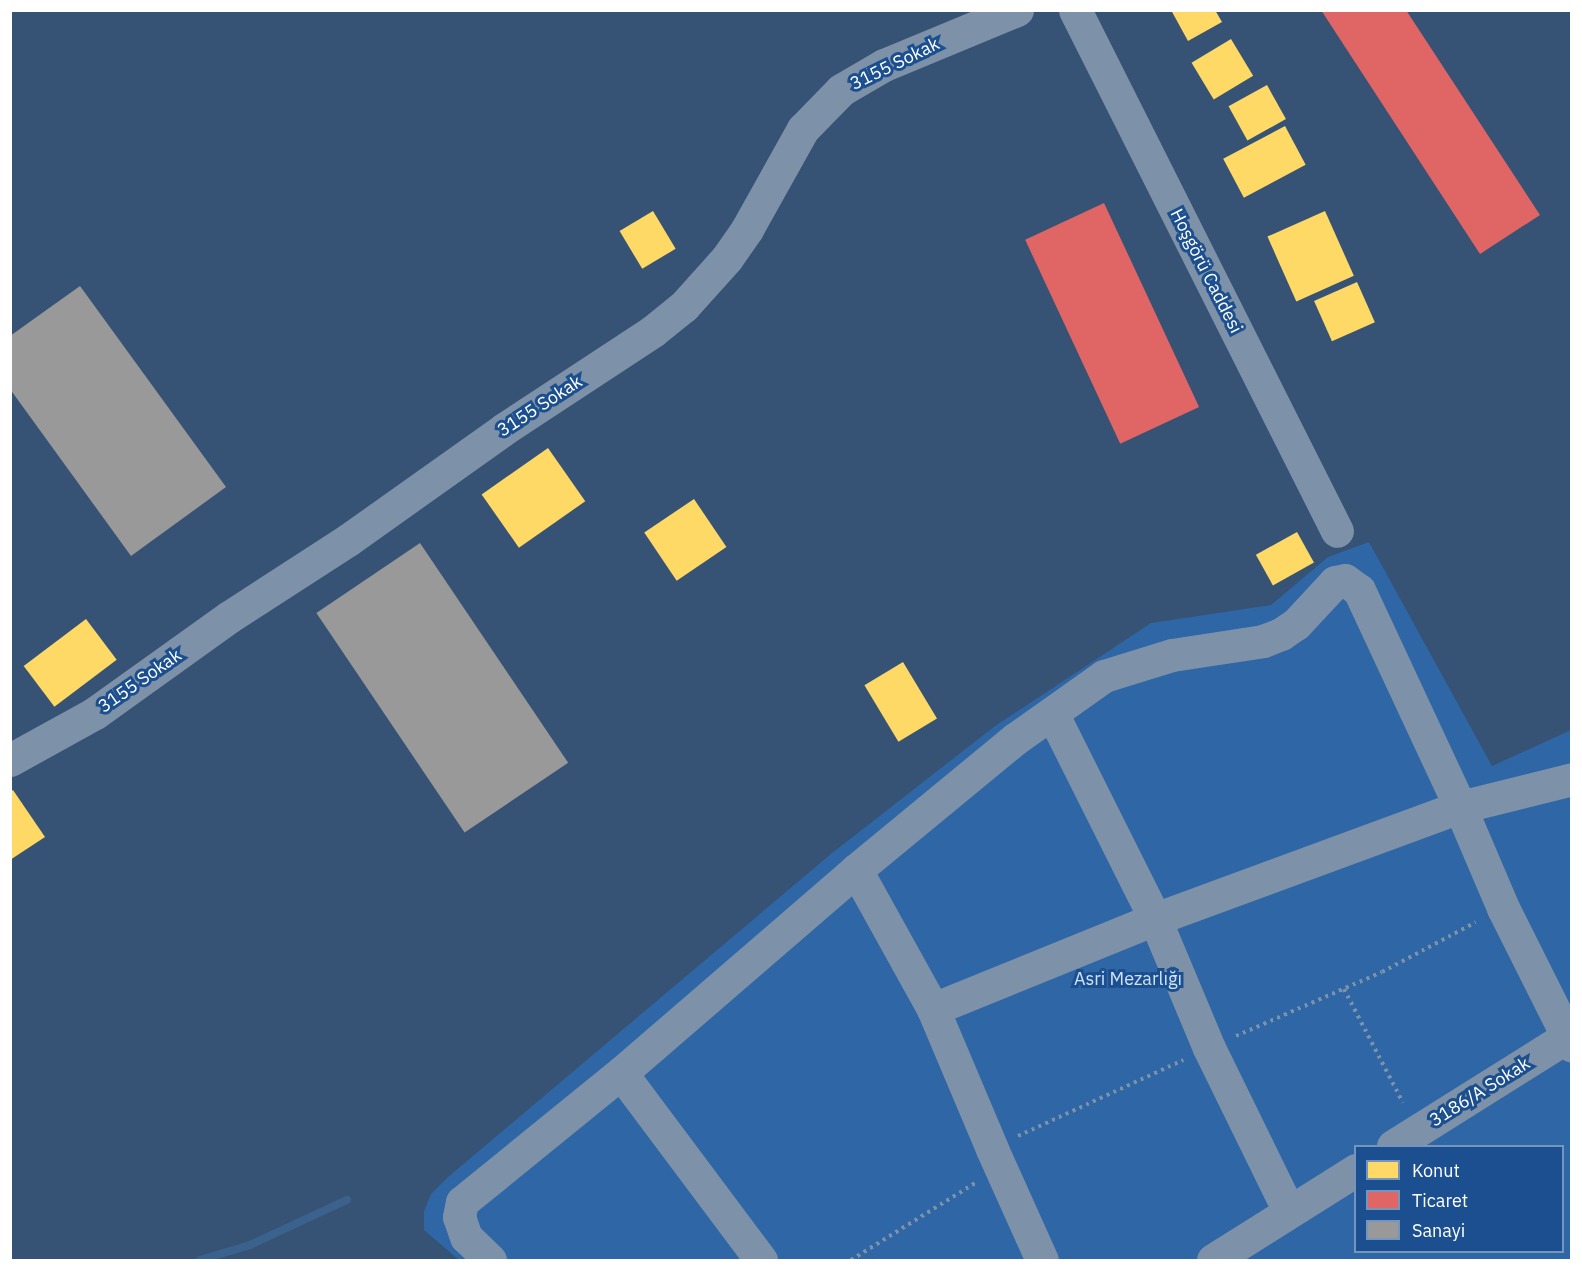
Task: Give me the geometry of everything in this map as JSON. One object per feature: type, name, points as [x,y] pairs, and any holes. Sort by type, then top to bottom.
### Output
[{"type":"street","name":"3155 Sokak","points":[[14,747],[95,713],[229,617],[348,540],[504,429],[661,325],[684,306],[727,258],[747,229],[803,129],[841,90],[884,65],[1017,10]]},
{"type":"street","name":"Hoşgörü Caddesi","points":[[1076,10],[1337,531]]},
{"type":"street","points":[[490,1260],[466,1237],[459,1217],[462,1202],[621,1073],[856,870],[1015,739],[1053,715],[1104,676],[1172,655],[1263,641],[1281,634],[1296,624],[1335,582],[1345,580],[1359,590],[1460,807],[1503,908],[1569,1041]]},
{"type":"street","points":[[1053,715],[1155,919],[1209,1048],[1289,1211]]},
{"type":"street","points":[[933,1009],[1155,919],[1460,807],[1571,781]]},
{"type":"street","points":[[856,870],[933,1009],[1042,1260]]},
{"type":"street","name":"3186/A Sokak","points":[[1405,1139],[1569,1041]]},
{"type":"street","points":[[621,1073],[761,1260]]},
{"type":"street","points":[[1214,1260],[1354,1171]]},
{"type":"path","points":[[851,1260],[996,1158],[1209,1048],[1382,972],[1503,908]]},
{"type":"path","points":[[1344,989],[1405,1139]]},
{"type":"green space","name":"Asri Mezarlığı","points":[[1369,542],[1492,766],[1571,730],[1571,1260],[459,1260],[424,1230],[424,1211],[431,1194],[448,1177],[832,853],[995,726],[1151,623],[1271,605],[1328,557]]},
{"type":"building: Konut","points":[[1171,10],[1215,10],[1222,22],[1188,41]]},
{"type":"building: Konut","points":[[1231,39],[1253,76],[1214,100],[1192,63]]},
{"type":"building: Konut","points":[[1267,85],[1286,119],[1247,140],[1229,106]]},
{"type":"building: Konut","points":[[1285,126],[1306,165],[1244,198],[1223,159]]},
{"type":"building: Konut","points":[[653,211],[676,249],[642,269],[620,231]]},
{"type":"building: Konut","points":[[1325,211],[1354,276],[1296,301],[1267,237]]},
{"type":"building: Konut","points":[[1357,282],[1375,322],[1332,341],[1314,301]]},
{"type":"building: Konut","points":[[548,448],[585,501],[519,548],[482,494]]},
{"type":"building: Konut","points":[[694,499],[726,547],[677,581],[644,533]]},
{"type":"building: Konut","points":[[1297,532],[1314,563],[1273,585],[1256,555]]},
{"type":"building: Konut","points":[[86,619],[117,660],[54,707],[24,666]]},
{"type":"building: Konut","points":[[903,662],[937,719],[898,742],[864,685]]},
{"type":"building: Konut","points":[[13,790],[45,837],[10,860],[10,792]]},
{"type":"building: Ticaret","points":[[1321,10],[1406,10],[1540,215],[1480,254]]},
{"type":"building: Ticaret","points":[[1104,203],[1199,407],[1120,444],[1025,240]]},
{"type":"building: Sanayi","points":[[80,286],[226,487],[131,556],[10,389],[10,336]]},
{"type":"building: Sanayi","points":[[420,543],[568,763],[465,833],[316,613]]},
{"type":"waterway","points":[[200,1260],[250,1245],[347,1200]]}]
